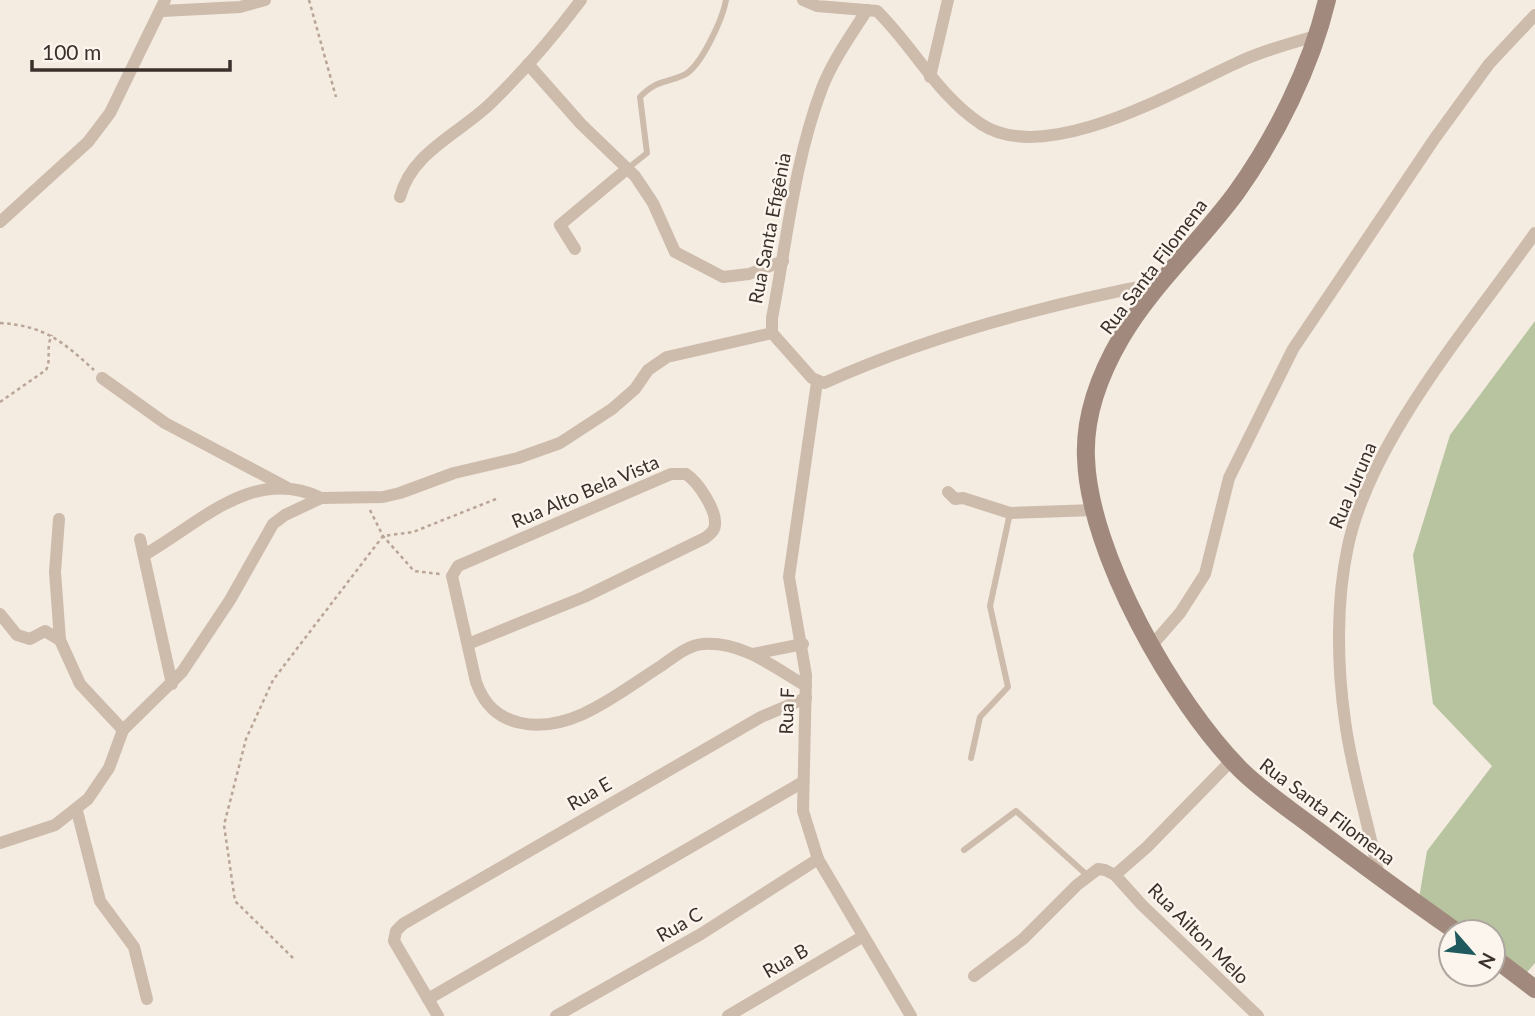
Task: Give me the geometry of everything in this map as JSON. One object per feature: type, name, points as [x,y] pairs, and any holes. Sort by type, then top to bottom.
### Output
[{"type":"main road","name":"Rua Santa Filomena","points":[[1326,0],[1316,36],[1261,154],[1236,192],[1122,336],[1096,392],[1088,422],[1086,457],[1101,536],[1152,645],[1191,707],[1232,760],[1278,800],[1437,918]]},
{"type":"main road","points":[[1507,967],[1533,985]]},
{"type":"street","points":[[0,222],[88,142],[110,113],[163,5],[242,4],[265,0]]},
{"type":"street","points":[[400,197],[404,179],[415,165],[492,102],[528,64],[581,0]]},
{"type":"street","points":[[803,0],[817,6],[867,10],[880,15],[930,77],[982,125],[1020,135],[1075,131],[1144,109],[1239,61],[1316,36]]},
{"type":"street","points":[[930,77],[948,0]]},
{"type":"street","name":"Rua Santa Efigênia","points":[[817,382],[772,333],[799,172],[814,113],[834,63],[867,10]]},
{"type":"street","points":[[1152,645],[1180,613],[1205,574],[1229,478],[1293,349],[1435,138],[1489,64],[1535,15]]},
{"type":"street","points":[[528,64],[558,100],[627,169],[653,203],[675,252],[723,277],[750,274],[783,261]]},
{"type":"street","points":[[575,249],[560,225],[627,169]]},
{"type":"street","name":"Rua Juruna","points":[[1379,877],[1345,719],[1340,621],[1348,547],[1377,470],[1413,403],[1535,233]]},
{"type":"street","points":[[817,382],[824,383],[913,346],[1053,306],[1164,282]]},
{"type":"street","points":[[0,843],[55,825],[77,811],[109,768],[123,730],[182,672],[230,600],[273,524],[294,509],[321,498],[365,498],[400,493],[454,473],[518,458],[560,443],[612,410],[635,389],[648,370],[667,357],[772,333]]},
{"type":"street","points":[[102,378],[164,423],[286,487]]},
{"type":"street","name":"Rua F","points":[[817,382],[789,576],[803,644],[806,692],[803,811],[818,859],[911,1016]]},
{"type":"street","name":"Rua Alto Bela Vista","points":[[452,576],[458,566],[671,474],[686,474],[694,479],[715,520],[712,532],[688,549],[584,597],[468,645]]},
{"type":"street","points":[[144,555],[227,501],[286,487],[298,488],[321,498]]},
{"type":"street","points":[[948,492],[955,499],[963,498],[1010,513],[1094,510]]},
{"type":"street","points":[[59,519],[55,572],[60,640],[80,684],[123,730]]},
{"type":"street","points":[[140,539],[172,684]]},
{"type":"street","points":[[452,576],[482,699],[500,716],[512,721],[540,725],[561,722],[583,713],[695,646],[721,645],[753,654],[806,692]]},
{"type":"street","points":[[0,614],[22,637],[30,639],[45,631],[60,640]]},
{"type":"street","points":[[753,654],[803,644]]},
{"type":"street","name":"Rua E","points":[[428,999],[394,941],[396,931],[416,914],[806,692]]},
{"type":"street","points":[[974,976],[1008,952],[1088,876],[1098,869],[1115,875],[1147,847],[1232,760]]},
{"type":"street","points":[[438,1016],[428,999],[803,782]]},
{"type":"street","points":[[77,811],[100,901],[134,947],[147,999]]},
{"type":"street","name":"Rua C","points":[[556,1016],[701,934],[818,859]]},
{"type":"street","name":"Rua Ailton Melo","points":[[1115,875],[1142,905],[1258,1016]]},
{"type":"street","name":"Rua B","points":[[728,1016],[862,937]]},
{"type":"lane","points":[[627,169],[647,153],[640,97],[652,84],[686,74],[702,57],[712,34],[723,20],[726,0]]},
{"type":"lane","points":[[971,758],[980,717],[1007,687],[990,606],[1010,513]]},
{"type":"lane","points":[[964,850],[1016,810],[1088,876]]},
{"type":"path","points":[[309,0],[337,97]]},
{"type":"path","points":[[0,323],[23,325],[52,335],[102,378]]},
{"type":"path","points":[[0,402],[46,370],[49,362],[46,348],[52,335]]},
{"type":"path","points":[[365,498],[383,536],[414,571],[452,576]]},
{"type":"path","points":[[293,958],[235,901],[224,825],[246,739],[273,681],[383,536],[412,532],[496,499]]},
{"type":"green space","points":[[1535,321],[1535,963],[1517,984],[1507,976],[1507,918],[1437,918],[1437,923],[1417,910],[1427,851],[1492,766],[1433,704],[1413,555],[1450,435]]}]
